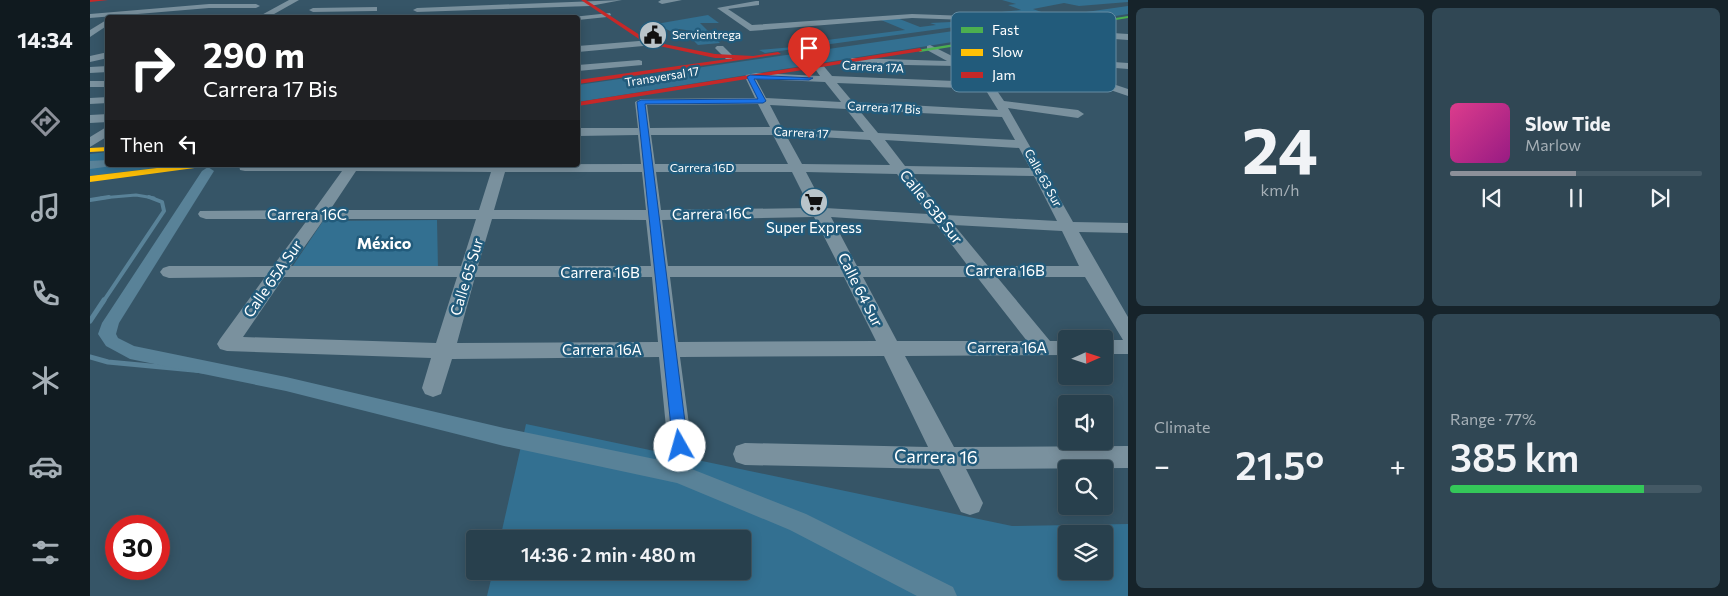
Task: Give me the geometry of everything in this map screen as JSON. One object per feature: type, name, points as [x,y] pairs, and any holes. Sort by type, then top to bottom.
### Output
[{"type":"main road","points":[[90,1],[106,0]]},
{"type":"main road","points":[[587,2],[607,15],[635,40],[698,53],[729,57],[751,57],[788,52]]},
{"type":"main road","name":"Transversal 17","points":[[580,104],[951,45]]},
{"type":"main road","points":[[698,53],[711,58],[711,63]]},
{"type":"main road","name":"Transversal 17","points":[[580,82],[640,68],[711,63],[751,57]]},
{"type":"main road","points":[[90,150],[105,149]]},
{"type":"main road","points":[[90,179],[186,167]]},
{"type":"street","points":[[227,6],[242,0]]},
{"type":"street","points":[[241,14],[266,0]]},
{"type":"street","points":[[266,15],[295,0]]},
{"type":"street","points":[[414,15],[424,0]]},
{"type":"street","points":[[417,10],[481,7],[538,8],[618,0]]},
{"type":"street","points":[[663,3],[678,0]]},
{"type":"street","points":[[374,10],[310,12],[328,1],[382,1]]},
{"type":"street","points":[[370,15],[382,1]]},
{"type":"street","points":[[753,1],[721,8],[750,28],[898,17],[951,17]]},
{"type":"street","points":[[137,15],[211,6],[256,6]]},
{"type":"street","points":[[481,7],[481,15]]},
{"type":"street","points":[[580,17],[607,15]]},
{"type":"street","points":[[90,16],[105,17]]},
{"type":"street","points":[[90,24],[105,20]]},
{"type":"street","points":[[90,34],[105,23]]},
{"type":"street","points":[[580,49],[635,40],[640,68],[580,68]]},
{"type":"street","points":[[720,48],[729,57]]},
{"type":"street","name":"Calle 63 Sur","points":[[930,48],[951,58]]},
{"type":"street","points":[[90,52],[105,49]]},
{"type":"street","points":[[90,59],[105,56]]},
{"type":"street","points":[[851,60],[951,64]]},
{"type":"street","name":"Calle 63B Sur","points":[[818,66],[1044,348]]},
{"type":"street","points":[[90,70],[105,69]]},
{"type":"street","name":"Carrera 17A","points":[[753,76],[951,81]]},
{"type":"street","name":"Calle 64 Sur","points":[[753,76],[778,131],[970,503]]},
{"type":"street","points":[[90,84],[105,84]]},
{"type":"street","name":"Calle 63 Sur","points":[[993,92],[1024,144],[1091,271],[1126,327]]},
{"type":"street","points":[[90,100],[105,100]]},
{"type":"street","name":"Carrera 17 Bis","points":[[644,132],[641,102],[763,101],[850,106],[1004,109],[1078,114]]},
{"type":"street","points":[[90,119],[105,118]]},
{"type":"street","name":"Carrera 17","points":[[580,132],[778,131],[1024,144]]},
{"type":"street","points":[[90,143],[105,132]]},
{"type":"street","points":[[644,132],[680,446]]},
{"type":"street","name":"Carrera 16D","points":[[245,168],[299,167]]},
{"type":"street","name":"Calle 65A Sur","points":[[227,344],[352,167]]},
{"type":"street","name":"Calle 65 Sur","points":[[433,388],[499,167]]},
{"type":"street","name":"Carrera 16D","points":[[574,167],[901,169],[1039,172]]},
{"type":"street","name":"Carrera 16C","points":[[206,214],[654,215],[820,212],[1070,228],[1128,228]]},
{"type":"street","name":"Carrera 16B","points":[[169,272],[276,274],[1091,271]]},
{"type":"street","name":"Carrera 16A","points":[[227,344],[445,351],[1058,348]]},
{"type":"street","points":[[1113,347],[1128,347]]},
{"type":"street","name":"Carrera 16","points":[[745,454],[947,458],[1128,457]]},
{"type":"shaded area","points":[[1002,0],[1128,0],[1128,2],[1079,6],[1064,3],[1033,9],[1041,12],[1002,12],[1021,10],[1008,5],[1016,4]]},
{"type":"shaded area","points":[[1128,6],[1128,14],[1116,16],[1116,12],[1086,12]]},
{"type":"shaded area","points":[[708,15],[719,23],[700,23],[720,43],[698,45],[691,38],[704,37],[699,32],[679,29],[670,31],[656,24]]},
{"type":"shaded area","points":[[897,18],[920,27],[936,25],[930,23],[951,22],[951,28],[765,53],[759,50],[816,45],[827,40],[905,30],[881,20]]},
{"type":"shaded area","points":[[951,31],[951,42],[580,102],[580,85]]},
{"type":"shaded area","points":[[105,152],[105,167],[163,167],[90,176],[90,154]]},
{"type":"shaded area","points":[[437,220],[438,269],[290,270],[323,221]]},
{"type":"shaded area","points":[[526,424],[1012,526],[1058,525],[1058,580],[1113,580],[1113,525],[1070,525],[1128,524],[1128,596],[487,596],[491,580],[751,580],[751,530],[502,530]]},
{"type":"waterway","points":[[90,165],[105,163]]},
{"type":"waterway","points":[[208,171],[111,323],[107,334],[112,342],[130,352],[286,384],[504,437],[679,474],[798,522],[944,596]]},
{"type":"waterway","points":[[105,198],[136,195],[150,197]]},
{"type":"waterway","points":[[105,198],[109,197]]},
{"type":"waterway","points":[[103,302],[164,211],[162,202],[150,197]]},
{"type":"waterway","points":[[150,197],[154,198]]},
{"type":"waterway","points":[[90,200],[105,198]]},
{"type":"waterway","points":[[90,321],[104,300]]},
{"type":"waterway","points":[[90,357],[108,362],[236,374]]},
{"type":"traffic: fast","points":[[1116,19],[1128,17]]},
{"type":"traffic: fast","points":[[920,50],[951,45]]},
{"type":"traffic: slow","points":[[90,150],[105,149]]},
{"type":"traffic: slow","points":[[90,179],[186,167]]},
{"type":"traffic: jam","points":[[90,1],[106,0]]},
{"type":"traffic: jam","points":[[583,0],[647,42],[715,56],[751,57]]},
{"type":"traffic: jam","points":[[580,104],[920,50]]},
{"type":"traffic: jam","points":[[580,82],[778,54]]},
{"type":"place","name":"Servientrega","points":[[653,35]]},
{"type":"place","name":"Super Express","points":[[814,202]]},
{"type":"district","name":"México","points":[[384,243]]},
{"type":"route","points":[[680,446],[641,102],[763,101],[750,77],[809,78]]}]
